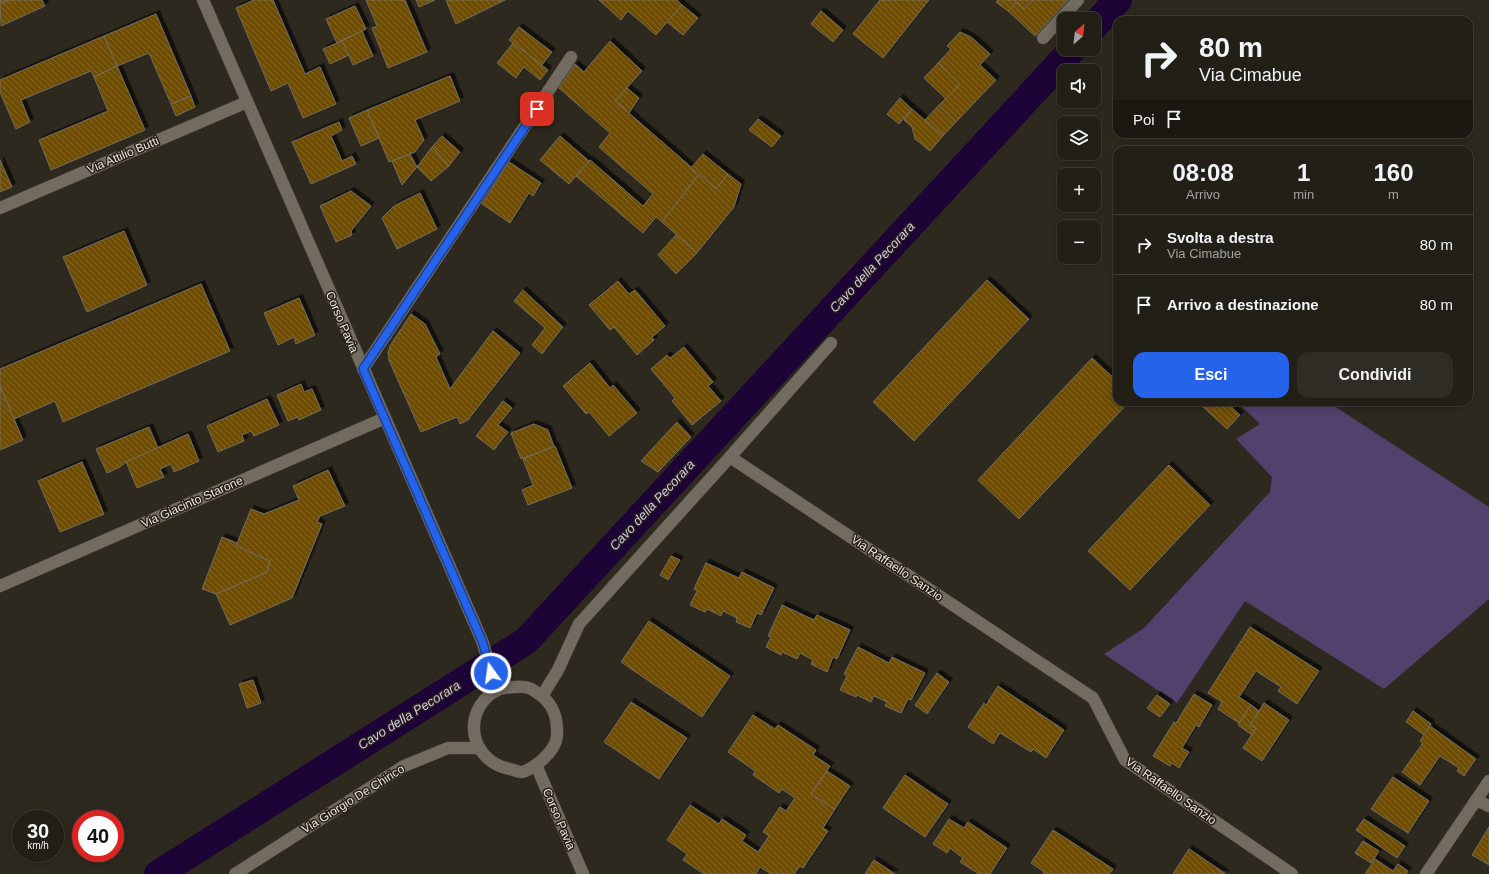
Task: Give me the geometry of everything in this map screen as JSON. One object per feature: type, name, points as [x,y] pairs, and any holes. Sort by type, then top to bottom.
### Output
[{"type":"street","name":"Corso Pavia","points":[[203,0],[483,643],[495,690]]},
{"type":"street","points":[[1043,38],[1078,0]]},
{"type":"street","points":[[363,369],[571,57]]},
{"type":"street","name":"Via Attilio Butti","points":[[0,208],[247,102]]},
{"type":"street","points":[[542,696],[558,670],[579,624],[831,343]]},
{"type":"street","name":"Via Giacinto Starone","points":[[0,586],[384,418]]},
{"type":"street","name":"Via Raffaello Sanzio","points":[[730,457],[1093,698],[1125,760],[1292,874]]},
{"type":"street","points":[[513,686],[528,687],[542,696],[553,708],[557,725],[556,740],[549,754],[536,765],[522,772],[504,768],[490,760],[479,748],[473,732],[475,716],[483,702],[495,690],[513,686]]},
{"type":"street","name":"Via Giorgio De Chirico","points":[[235,874],[404,766],[448,748],[479,748]]},
{"type":"street","name":"Corso Pavia","points":[[536,765],[583,874]]},
{"type":"street","points":[[1426,874],[1489,781]]},
{"type":"street","points":[[1476,800],[1489,806]]},
{"type":"shaded area","points":[[1241,406],[1334,406],[1489,507],[1489,599],[1384,689],[1245,601],[1177,703],[1104,654],[1144,628],[1270,492],[1272,477],[1236,439],[1260,424]]},
{"type":"building","points":[[0,0],[9,0],[0,4]]},
{"type":"building","points":[[9,0],[42,0],[45,6],[1,26],[0,4]]},
{"type":"building","points":[[254,0],[273,0],[305,74],[320,67],[336,104],[303,118],[288,83],[271,91],[236,8]]},
{"type":"building","points":[[366,0],[405,0],[427,52],[388,68],[372,28],[377,26]]},
{"type":"building","points":[[416,0],[435,0],[419,7]]},
{"type":"building","points":[[446,0],[505,0],[456,24]]},
{"type":"building","points":[[599,0],[677,0],[682,5],[656,35],[628,11],[621,20]]},
{"type":"building","points":[[880,0],[929,0],[883,58],[853,34]]},
{"type":"building","points":[[998,0],[1033,0],[1024,9],[1017,2],[1008,11],[996,2]]},
{"type":"building","points":[[1033,0],[1068,0],[1035,36],[1008,11],[1017,2],[1024,9]]},
{"type":"building","points":[[682,5],[698,18],[683,35],[667,22]]},
{"type":"building","points":[[355,6],[366,29],[337,43],[326,19]]},
{"type":"building","points":[[821,11],[843,30],[833,42],[811,24]]},
{"type":"building","points":[[156,14],[191,96],[171,104],[149,53],[117,66],[104,36]]},
{"type":"building","points":[[519,27],[552,52],[542,65],[509,40]]},
{"type":"building","points":[[362,31],[373,56],[353,65],[342,41]]},
{"type":"building","points":[[960,32],[971,37],[990,54],[980,65],[996,80],[956,122],[939,105],[960,84],[938,63],[951,49],[947,46]]},
{"type":"building","points":[[104,36],[117,66],[94,77],[91,71],[21,100],[30,122],[16,129],[0,92],[0,80]]},
{"type":"building","points":[[342,41],[349,55],[330,64],[323,49]]},
{"type":"building","points":[[610,41],[642,71],[615,101],[699,174],[662,222],[656,217],[643,233],[576,176],[590,160],[643,206],[653,194],[599,147],[610,133],[559,88],[575,64],[584,72]]},
{"type":"building","points":[[513,43],[548,70],[540,80],[524,67],[516,78],[497,63]]},
{"type":"building","points":[[938,63],[960,84],[946,99],[924,78]]},
{"type":"building","points":[[117,66],[145,130],[51,170],[39,140],[108,111],[94,77]]},
{"type":"building","points":[[450,76],[460,101],[415,120],[424,140],[415,152],[389,162],[367,110]]},
{"type":"building","points":[[627,88],[639,98],[629,113],[615,101]]},
{"type":"building","points":[[191,96],[195,107],[176,116],[171,104]]},
{"type":"building","points":[[900,98],[912,109],[899,124],[887,114]]},
{"type":"building","points":[[939,105],[956,122],[943,136],[925,120]]},
{"type":"building","points":[[912,109],[943,136],[930,151],[915,139],[912,127],[904,120]]},
{"type":"building","points":[[367,110],[379,138],[361,146],[349,118]]},
{"type":"building","points":[[758,119],[781,136],[772,147],[749,130]]},
{"type":"building","points":[[339,122],[342,130],[331,136],[342,161],[352,156],[356,164],[311,184],[292,142]]},
{"type":"building","points":[[442,136],[460,152],[449,166],[432,147]]},
{"type":"building","points":[[560,136],[589,161],[569,184],[540,160]]},
{"type":"building","points":[[432,147],[449,166],[431,181],[417,167]]},
{"type":"building","points":[[410,154],[417,167],[402,185],[392,161]]},
{"type":"building","points":[[703,154],[728,174],[716,189],[691,168]]},
{"type":"building","points":[[0,160],[12,187],[0,192]]},
{"type":"building","points":[[509,162],[541,183],[533,196],[529,193],[510,223],[482,204]]},
{"type":"building","points":[[699,174],[716,189],[728,174],[741,184],[734,207],[697,253],[662,222]]},
{"type":"building","points":[[351,191],[371,206],[351,231],[352,235],[336,242],[320,206]]},
{"type":"building","points":[[420,193],[437,229],[397,249],[382,218],[394,206]]},
{"type":"building","points":[[124,231],[147,285],[87,312],[63,257]]},
{"type":"building","points":[[676,235],[697,253],[676,274],[658,255]]},
{"type":"building","points":[[987,280],[1029,319],[914,441],[873,402]]},
{"type":"building","points":[[618,281],[629,294],[635,290],[665,326],[652,337],[654,340],[637,355],[614,327],[610,330],[589,305]]},
{"type":"building","points":[[201,284],[230,351],[63,422],[55,401],[14,419],[0,386],[0,369]]},
{"type":"building","points":[[523,290],[563,327],[542,354],[532,345],[545,328],[514,301]]},
{"type":"building","points":[[299,298],[315,335],[296,344],[294,337],[278,345],[264,313]]},
{"type":"building","points":[[411,314],[425,324],[440,354],[436,357],[450,389],[493,331],[520,353],[468,420],[460,424],[457,417],[421,432],[396,376],[389,360],[388,353],[390,346]]},
{"type":"building","points":[[684,347],[713,382],[708,386],[721,401],[692,425],[672,401],[675,398],[651,369],[667,355],[670,358]]},
{"type":"building","points":[[1092,358],[1113,377],[1113,406],[1125,406],[1019,519],[978,480]]},
{"type":"building","points":[[590,363],[610,388],[613,385],[637,413],[609,436],[589,412],[586,414],[563,386]]},
{"type":"building","points":[[301,384],[304,392],[312,389],[321,410],[299,420],[298,417],[288,421],[277,395]]},
{"type":"building","points":[[0,386],[23,440],[0,450]]},
{"type":"building","points":[[267,399],[279,425],[254,436],[251,431],[242,435],[244,441],[218,452],[207,426]]},
{"type":"building","points":[[503,401],[512,408],[498,425],[508,432],[494,450],[476,436]]},
{"type":"building","points":[[1202,406],[1230,406],[1240,415],[1227,429]]},
{"type":"building","points":[[677,422],[691,437],[658,472],[641,461]]},
{"type":"building","points":[[534,424],[548,430],[554,447],[521,459],[511,433]]},
{"type":"building","points":[[149,427],[158,448],[126,462],[120,467],[107,473],[96,449]]},
{"type":"building","points":[[188,434],[199,461],[174,472],[171,464],[160,469],[164,477],[137,488],[126,462]]},
{"type":"building","points":[[555,446],[572,488],[528,505],[522,490],[533,485],[523,459]]},
{"type":"building","points":[[82,462],[104,514],[60,532],[38,481]]},
{"type":"building","points":[[1169,465],[1210,505],[1130,590],[1088,551]]},
{"type":"building","points":[[328,470],[345,506],[320,516],[317,522],[322,524],[292,598],[230,625],[216,594],[267,572],[270,561],[236,546],[251,509],[264,514],[299,500],[293,486]]},
{"type":"building","points":[[222,537],[237,543],[236,546],[270,561],[267,572],[216,594],[202,589]]},
{"type":"building","points":[[671,556],[680,560],[668,580],[660,575]]},
{"type":"building","points":[[706,563],[739,578],[742,572],[774,588],[761,615],[757,613],[750,628],[736,622],[737,618],[723,611],[721,616],[707,609],[705,612],[690,605],[697,591],[694,589]]},
{"type":"building","points":[[782,605],[814,620],[817,615],[850,630],[837,659],[833,657],[827,672],[811,664],[813,660],[800,653],[797,659],[782,652],[781,655],[766,647],[771,637],[768,636]]},
{"type":"building","points":[[649,621],[730,676],[702,717],[621,662]]},
{"type":"building","points":[[1250,627],[1319,671],[1297,704],[1278,691],[1281,687],[1256,671],[1239,697],[1251,705],[1239,723],[1218,709],[1222,702],[1208,693]]},
{"type":"building","points":[[858,647],[889,663],[892,657],[925,673],[911,700],[908,699],[901,713],[885,706],[887,702],[874,696],[871,702],[857,695],[856,697],[840,690],[847,676],[844,674]]},
{"type":"building","points":[[937,673],[949,682],[927,714],[915,705]]},
{"type":"building","points":[[253,680],[261,703],[247,708],[239,684]]},
{"type":"building","points":[[998,686],[1064,730],[1046,758],[1033,749],[1031,752],[1000,733],[993,744],[968,727],[984,703],[986,705]]},
{"type":"building","points":[[1194,694],[1212,705],[1199,727],[1196,725],[1182,748],[1189,752],[1179,768],[1172,763],[1170,766],[1153,756],[1174,722],[1176,723]]},
{"type":"building","points":[[1157,695],[1170,704],[1160,717],[1147,708]]},
{"type":"building","points":[[631,702],[687,738],[659,779],[604,742]]},
{"type":"building","points":[[1264,703],[1289,720],[1262,761],[1243,748],[1256,728],[1250,725]]},
{"type":"building","points":[[1251,705],[1259,711],[1250,725],[1256,728],[1252,735],[1238,725]]},
{"type":"building","points":[[1413,711],[1431,724],[1424,735],[1406,722]]},
{"type":"building","points":[[753,715],[775,729],[778,725],[816,750],[813,755],[830,766],[811,794],[835,809],[823,828],[828,831],[803,868],[800,866],[794,874],[771,874],[760,867],[756,874],[704,874],[683,860],[687,854],[667,840],[690,805],[719,824],[722,819],[746,835],[742,841],[758,852],[769,836],[763,832],[780,807],[786,811],[795,798],[782,789],[779,793],[753,775],[755,771],[728,752]]},
{"type":"building","points":[[1430,726],[1476,759],[1464,776],[1457,771],[1459,768],[1440,756],[1420,785],[1402,772],[1423,743],[1420,741]]},
{"type":"building","points":[[827,771],[850,786],[835,809],[811,794]]},
{"type":"building","points":[[905,775],[948,804],[925,837],[883,808]]},
{"type":"building","points":[[1393,777],[1429,801],[1408,833],[1371,809]]},
{"type":"building","points":[[949,819],[964,828],[968,822],[1007,848],[990,874],[979,874],[960,862],[963,858],[950,848],[947,853],[933,844]]},
{"type":"building","points":[[1364,819],[1405,846],[1397,858],[1356,830]]},
{"type":"building","points":[[1489,827],[1489,865],[1472,855]]},
{"type":"building","points":[[1053,830],[1113,869],[1109,874],[1043,874],[1044,872],[1031,863]]},
{"type":"building","points":[[1363,841],[1379,851],[1371,863],[1355,853]]},
{"type":"building","points":[[1189,849],[1226,874],[1173,874]]},
{"type":"building","points":[[1375,859],[1393,871],[1398,864],[1408,871],[1406,874],[1365,874]]},
{"type":"building","points":[[874,860],[895,874],[865,874]]},
{"type":"waterway","name":"Cavo della Pecorara","points":[[1101,18],[1118,0]]},
{"type":"waterway","name":"Cavo della Pecorara","points":[[158,874],[526,641],[1067,56]]},
{"type":"route","points":[[491,673],[483,643],[363,369],[537,109]]}]
